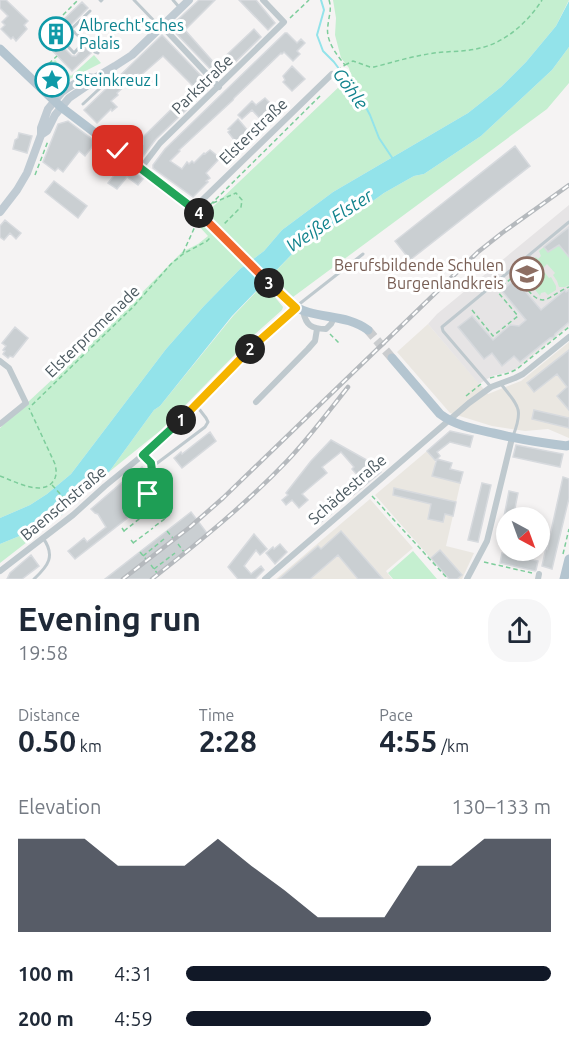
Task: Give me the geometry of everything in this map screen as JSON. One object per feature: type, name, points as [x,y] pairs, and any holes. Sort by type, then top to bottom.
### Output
[{"type":"main road","points":[[0,212],[27,173],[48,109],[58,104],[64,90],[87,77],[95,78],[116,66],[138,49],[189,0]]},
{"type":"main road","points":[[0,49],[58,104],[204,216],[282,297],[299,309],[358,323],[368,330]]},
{"type":"main road","points":[[392,358],[440,414],[449,421],[512,438],[568,447]]},
{"type":"main road","points":[[566,579],[569,559]]},
{"type":"street","points":[[263,0],[284,22]]},
{"type":"street","name":"Parkstraße","points":[[141,168],[160,143],[284,22]]},
{"type":"street","points":[[161,27],[219,87]]},
{"type":"street","name":"Elsterstraße","points":[[194,208],[334,72]]},
{"type":"street","points":[[299,309],[305,321],[317,329],[326,329],[334,318]]},
{"type":"street","name":"Baenschstraße","points":[[0,571],[77,512],[143,455],[196,405],[258,340],[299,309]]},
{"type":"street","points":[[256,402],[315,341],[317,329]]},
{"type":"street","name":"Schädestraße","points":[[265,579],[465,406],[491,387],[523,374],[569,337]]},
{"type":"street","points":[[0,361],[9,368],[28,405],[0,424]]},
{"type":"street","points":[[467,579],[488,541],[512,438]]},
{"type":"lane","points":[[134,0],[161,27]]},
{"type":"lane","points":[[173,0],[180,8]]},
{"type":"lane","points":[[84,42],[74,52],[61,39],[90,11]]},
{"type":"lane","points":[[71,29],[94,52],[98,53]]},
{"type":"lane","points":[[84,105],[112,77],[116,66]]},
{"type":"lane","points":[[491,387],[442,327],[569,222]]},
{"type":"lane","points":[[299,309],[363,254]]},
{"type":"lane","points":[[500,383],[519,409],[519,419],[512,438]]},
{"type":"lane","points":[[143,455],[151,463],[156,464],[205,427],[208,423],[207,418],[196,405]]},
{"type":"lane","points":[[34,579],[50,557],[49,547],[43,538]]},
{"type":"path","points":[[63,15],[78,0]]},
{"type":"path","points":[[284,22],[309,0]]},
{"type":"path","points":[[329,0],[331,14],[327,28],[328,37],[344,66]]},
{"type":"path","points":[[334,72],[353,61],[374,67],[416,56],[485,47],[512,32],[542,0]]},
{"type":"path","points":[[32,80],[57,56]]},
{"type":"path","points":[[183,254],[194,226],[213,203],[321,95]]},
{"type":"path","points":[[213,203],[236,193],[242,200],[241,207],[221,228]]},
{"type":"path","name":"Elsterpromenade","points":[[28,405],[133,307],[171,264],[214,234]]},
{"type":"path","points":[[471,309],[493,336],[518,316],[496,291],[515,275],[540,300],[546,300],[569,287]]},
{"type":"path","points":[[465,398],[486,381],[517,369],[569,327]]},
{"type":"path","points":[[326,329],[339,343]]},
{"type":"path","points":[[28,405],[55,464],[56,474],[52,485]]},
{"type":"path","points":[[140,502],[148,494],[147,487],[156,480],[153,477],[151,463]]},
{"type":"path","points":[[0,476],[34,488],[52,485]]},
{"type":"path","points":[[52,485],[72,507]]},
{"type":"path","points":[[368,491],[447,579]]},
{"type":"path","points":[[126,534],[123,530],[155,504],[159,508]]},
{"type":"path","points":[[131,540],[134,544],[166,519],[163,515]]},
{"type":"path","points":[[167,531],[173,538]]},
{"type":"path","points":[[143,556],[170,534]]},
{"type":"path","points":[[178,544],[184,552]]},
{"type":"path","points":[[154,569],[181,548]]},
{"type":"path","points":[[140,552],[146,559]]},
{"type":"path","points":[[478,559],[538,577]]},
{"type":"path","points":[[151,565],[157,573]]},
{"type":"shaded area","name":"Berufsbildende Schulen Burgenlandkreis","points":[[569,205],[569,326],[518,368],[492,376],[479,384],[428,324],[437,314]]},
{"type":"shaded area","points":[[428,324],[488,394],[521,381],[569,342],[569,438],[548,429],[525,431],[492,426],[450,413],[397,352]]},
{"type":"shaded area","points":[[427,451],[435,460],[435,466],[463,472],[446,546],[474,553],[462,579],[449,579],[375,495]]},
{"type":"shaded area","points":[[370,499],[413,548],[386,571],[392,579],[276,579]]},
{"type":"green space","points":[[333,0],[569,0],[556,26],[526,62],[501,87],[468,113],[333,192],[282,230],[264,251],[240,269],[166,349],[71,474],[30,505],[0,518],[0,428],[98,337],[182,252],[208,236],[196,223],[343,83],[351,78],[349,68],[341,58],[335,35],[336,18]]},
{"type":"green space","points":[[569,47],[569,83],[547,109],[293,297],[283,287],[274,296],[283,307],[282,310],[253,336],[161,430],[109,472],[154,410],[160,406],[233,316],[296,250],[313,237],[352,216],[384,193],[414,176],[424,174],[481,136],[552,70]]},
{"type":"green space","points":[[94,55],[101,63],[56,86],[49,84],[39,75],[55,60],[71,76]]},
{"type":"green space","points":[[559,245],[569,257],[569,285],[559,287],[553,275],[555,273],[547,264],[542,269],[549,278],[551,277],[556,290],[548,295],[545,292],[541,293],[540,296],[533,287],[534,282],[529,281],[519,270],[522,264],[536,257],[538,259],[541,256],[539,251],[544,247],[548,252]]},
{"type":"green space","points":[[63,514],[0,563],[0,544],[39,528]]},
{"type":"green space","points":[[413,551],[437,579],[393,579],[388,573]]},
{"type":"water","name":"Weiße Elster","points":[[569,1],[569,47],[552,70],[481,136],[424,174],[414,176],[384,193],[352,216],[313,237],[296,250],[232,316],[160,406],[154,410],[109,472],[63,514],[39,528],[0,544],[0,518],[30,505],[71,474],[166,349],[240,269],[264,251],[282,230],[333,192],[468,113],[501,87],[526,62],[556,26]]},
{"type":"building","points":[[0,0],[6,0],[28,21],[24,25],[27,29],[16,41],[1,29],[5,25],[2,22],[8,16],[0,8]]},
{"type":"building","points":[[199,0],[215,0],[185,30],[216,65],[254,29],[261,37],[219,78],[170,27]]},
{"type":"building","points":[[239,0],[256,0],[275,23],[268,30]]},
{"type":"building","name":"Albrecht'sches Palais","points":[[82,2],[88,8],[57,39],[72,56],[76,56],[84,47],[91,53],[72,71],[42,40]]},
{"type":"building","points":[[285,33],[297,43],[301,39],[305,43],[297,51],[300,54],[293,61],[284,52],[281,53],[170,161],[182,169],[187,162],[194,163],[210,150],[220,158],[206,173],[210,178],[206,181],[208,182],[193,197],[153,168],[165,149]]},
{"type":"building","points":[[162,35],[211,86],[156,139],[141,159],[127,149],[135,139],[143,144],[143,137],[194,87],[163,56],[117,93],[118,95],[111,101],[117,107],[112,111],[111,109],[97,123],[84,110]]},
{"type":"building","points":[[292,66],[305,79],[292,91],[283,82],[285,80],[283,76]]},
{"type":"building","points":[[265,98],[275,108],[262,121],[252,110],[242,119],[238,115],[252,101],[256,105]]},
{"type":"building","points":[[238,119],[249,132],[242,141],[235,141],[228,132],[230,130],[228,129]]},
{"type":"building","points":[[68,121],[96,142],[85,156],[79,151],[63,172],[58,168],[55,171],[43,162],[58,124]]},
{"type":"building","points":[[19,133],[32,136],[27,153],[13,149]]},
{"type":"building","points":[[515,146],[530,166],[410,260],[395,241]]},
{"type":"building","points":[[123,164],[143,179],[138,185],[127,177],[117,189],[108,183]]},
{"type":"building","points":[[54,181],[87,206],[78,218],[45,192]]},
{"type":"building","points":[[5,220],[21,233],[16,239],[10,233],[4,240],[0,237],[0,226]]},
{"type":"building","points":[[569,227],[569,257],[559,245],[548,252],[544,247]]},
{"type":"building","points":[[515,279],[541,310],[565,290],[566,292],[569,290],[569,322],[554,337],[520,362],[514,356],[502,366],[492,353],[484,359],[458,327],[472,316],[493,340],[510,325],[519,326],[526,320],[502,291]]},
{"type":"building","points":[[15,327],[28,338],[13,357],[8,358],[3,354],[6,346],[2,343]]},
{"type":"building","points":[[569,350],[569,410],[557,396],[567,387],[557,374],[534,392],[527,383]]},
{"type":"building","points":[[534,410],[569,418],[569,428],[532,419]]},
{"type":"building","points":[[450,431],[473,436],[470,447],[450,442],[437,452],[440,456],[435,460],[427,451]]},
{"type":"building","points":[[210,432],[216,441],[182,468],[174,458]]},
{"type":"building","points":[[331,440],[374,464],[381,472],[353,495],[347,489],[360,478],[341,452],[322,467],[327,473],[302,494],[308,500],[299,508],[292,500],[286,505],[282,500],[288,495],[286,493]]},
{"type":"building","points":[[516,445],[563,454],[560,467],[513,457]]},
{"type":"building","points":[[437,459],[452,463],[450,469],[463,472],[460,483],[432,476]]},
{"type":"building","points":[[142,467],[150,477],[141,485],[146,494],[138,500],[143,506],[75,559],[68,551],[84,538],[87,542],[106,527],[98,514],[91,509]]},
{"type":"building","points":[[563,477],[569,479],[569,498],[552,569],[542,566],[543,561],[550,561],[550,536]]},
{"type":"building","points":[[482,483],[491,485],[478,542],[468,540]]},
{"type":"building","points":[[394,488],[456,502],[453,516],[445,514],[443,522],[428,519],[431,504],[393,495]]},
{"type":"building","points":[[509,491],[518,493],[515,507],[506,507]]},
{"type":"building","points":[[324,503],[332,508],[330,510],[332,513],[320,523],[312,513]]},
{"type":"building","points":[[191,512],[207,533],[150,579],[105,579]]},
{"type":"building","points":[[341,531],[383,579],[358,579],[338,555],[310,579],[279,579],[318,546],[321,549]]},
{"type":"building","points":[[254,534],[267,549],[260,555],[256,550],[244,566],[251,574],[261,566],[264,570],[255,579],[238,579],[228,567]]},
{"type":"building","points":[[280,544],[287,552],[275,564],[266,553]]},
{"type":"building","points":[[440,550],[462,575],[457,579],[449,579],[431,558]]},
{"type":"building","points":[[31,555],[39,566],[22,579],[7,579],[10,573]]},
{"type":"building","points":[[500,561],[538,561],[535,571],[500,563]]},
{"type":"waterway","name":"Göhle","points":[[321,0],[324,10],[317,35],[323,51],[362,100],[379,138],[393,159]]},
{"type":"tunnel","points":[[368,330],[392,358]]},
{"type":"railway","points":[[123,579],[223,498],[478,252],[569,185]]},
{"type":"railway","points":[[152,579],[255,493],[303,443],[348,387]]},
{"type":"place","name":"Albrecht'sches Palais","points":[[56,34]]},
{"type":"place","name":"Steinkreuz I","points":[[52,80]]},
{"type":"place","name":"Berufsbildende Schulen Burgenlandkreis","points":[[527,274]]},
{"type":"route","points":[[118,151],[194,208],[282,297],[296,308],[258,340],[172,429],[143,455],[151,463],[153,477],[156,480],[147,487],[148,494]]}]
